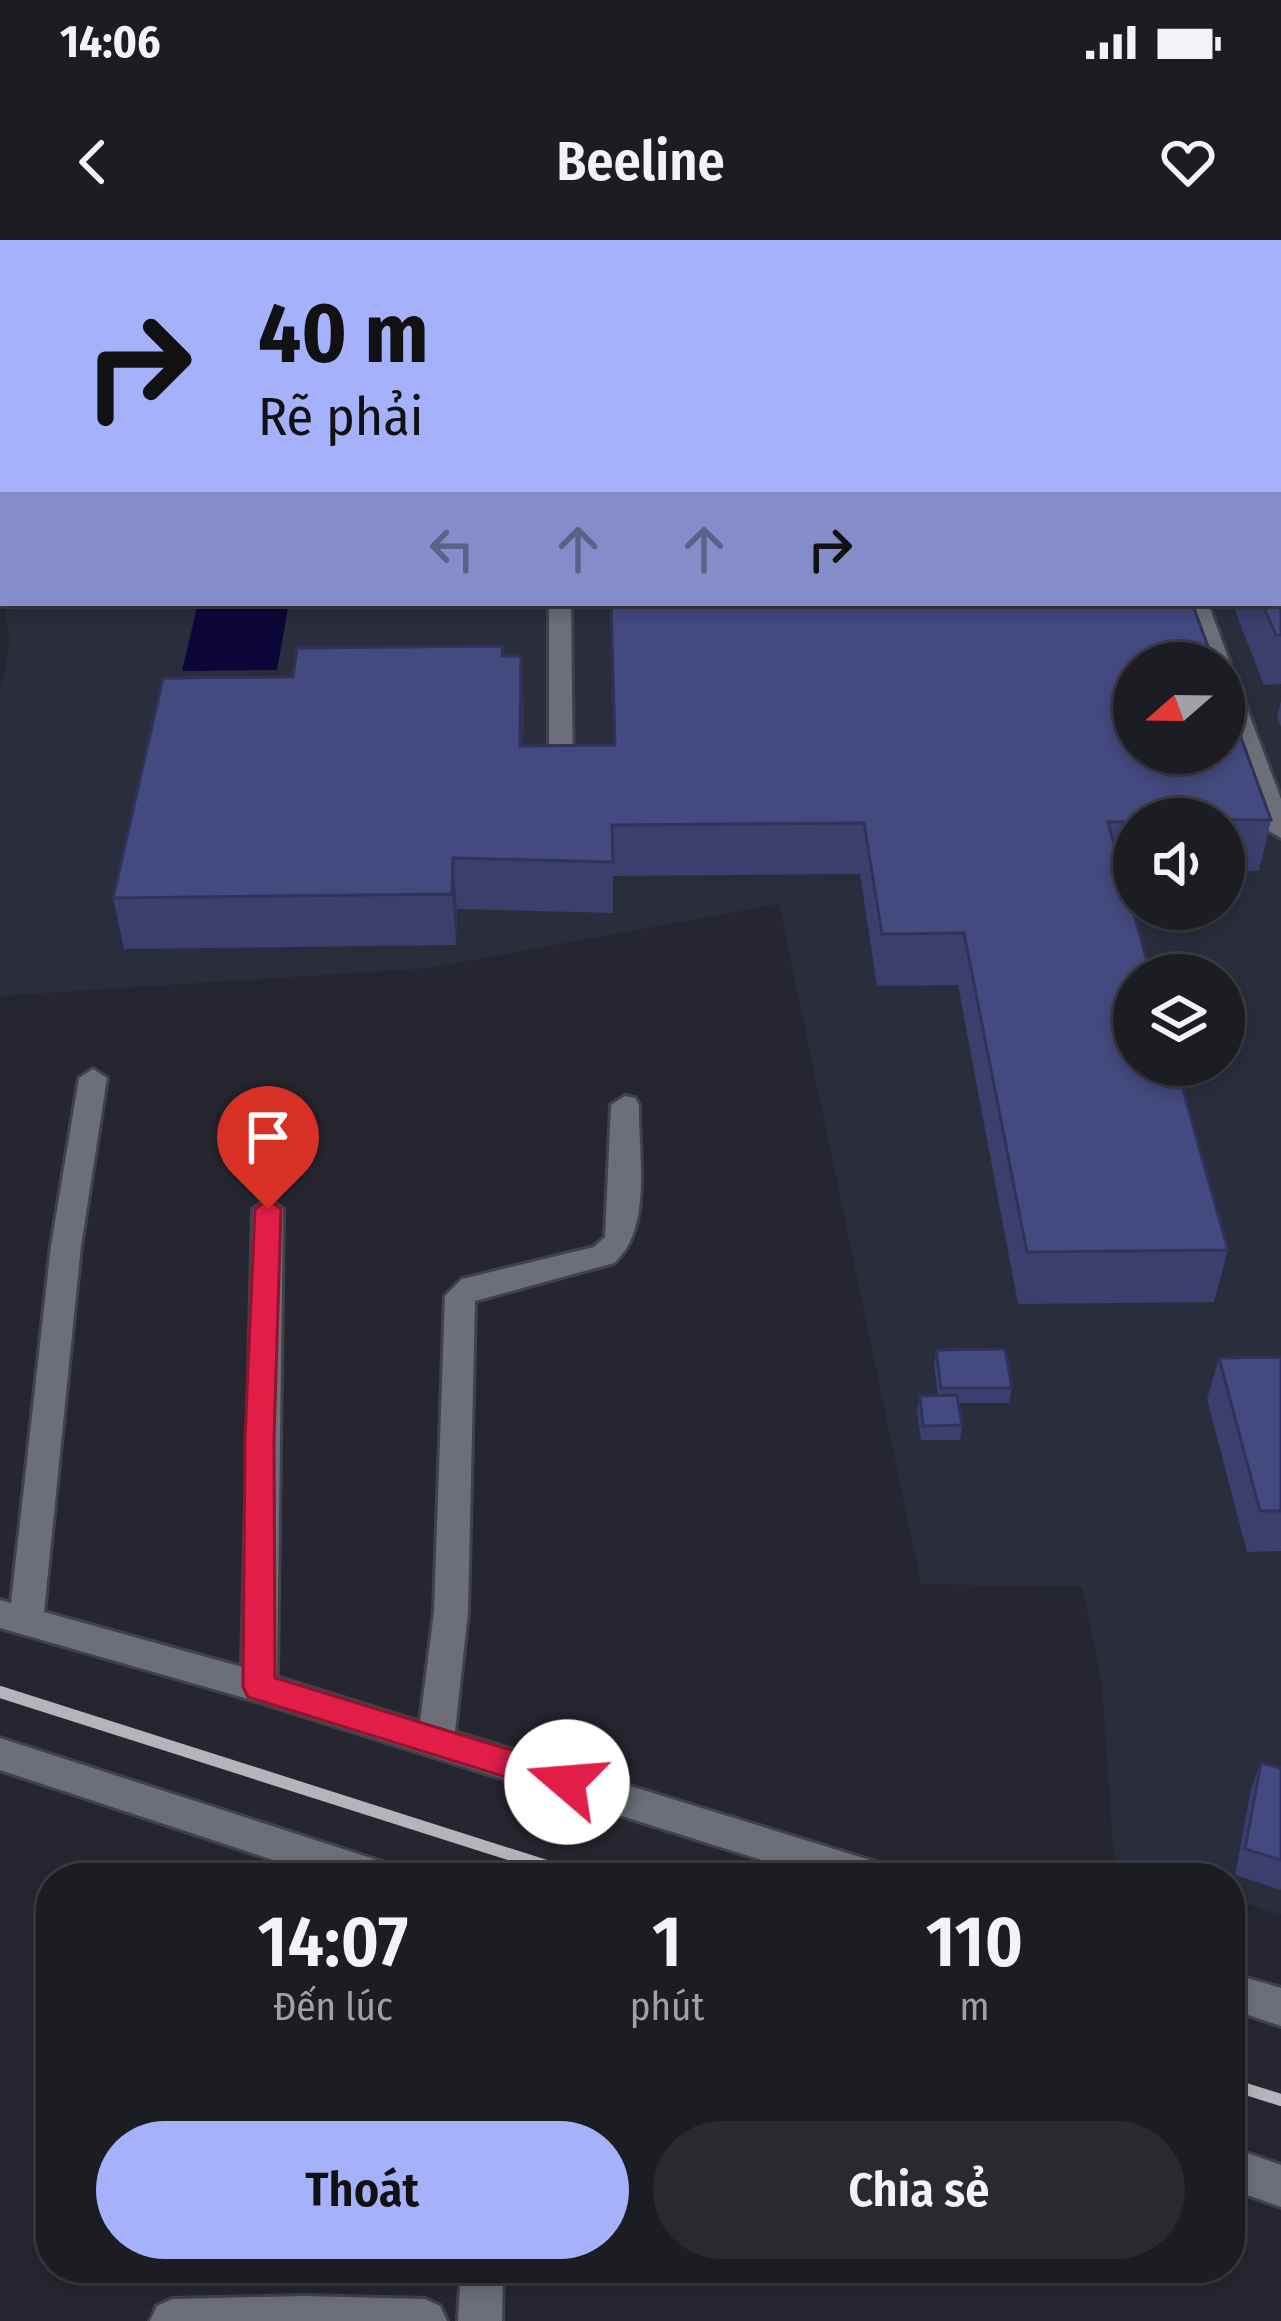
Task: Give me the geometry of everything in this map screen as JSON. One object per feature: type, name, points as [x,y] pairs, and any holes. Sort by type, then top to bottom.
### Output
[{"type":"street","points":[[560,606],[561,778]]},
{"type":"street","points":[[1198,606],[1211,642]]},
{"type":"street","points":[[1245,734],[1281,831]]},
{"type":"street","points":[[93,1078],[13,1618],[436,1740],[826,1863]]},
{"type":"street","points":[[436,1740],[451,1612],[460,1296],[473,1287],[604,1255],[619,1242],[626,1105]]},
{"type":"street","points":[[259,1687],[260,1439],[268,1209]]},
{"type":"street","points":[[0,1754],[334,1863]]},
{"type":"street","points":[[1245,1996],[1281,2007]]},
{"type":"street","points":[[1245,2173],[1281,2186]]},
{"type":"street","points":[[480,2321],[481,2283]]},
{"type":"street","points":[[183,2320],[424,2321]]},
{"type":"shaded area","points":[[4,606],[1281,606],[1281,1915],[1245,1904],[1245,1863],[1114,1863],[1102,1683],[1082,1587],[921,1584],[779,904],[429,968],[0,996],[0,692],[10,642]]},
{"type":"shaded area","points":[[197,606],[288,606],[277,670],[182,671]]},
{"type":"building","points":[[611,606],[1193,606],[1206,642],[1113,642],[1113,774],[1245,774],[1245,749],[1271,820],[1245,820],[1245,798],[1113,798],[1113,822],[1108,822],[1113,840],[1113,930],[1138,930],[1145,954],[1113,954],[1113,1086],[1182,1086],[1228,1250],[1027,1252],[964,933],[882,934],[864,823],[612,825],[613,862],[453,858],[452,894],[113,898],[163,678],[293,677],[297,648],[503,646],[502,656],[521,656],[520,746],[615,745]]},
{"type":"building","points":[[1263,606],[1281,606],[1281,635],[1276,635]]},
{"type":"building","points":[[1005,1349],[1012,1388],[941,1388],[936,1350]]},
{"type":"building","points":[[1281,1357],[1281,1511],[1260,1511],[1219,1358]]},
{"type":"building","points":[[957,1395],[962,1425],[923,1426],[920,1396]]},
{"type":"building","points":[[1261,1763],[1281,1768],[1281,1860],[1245,1849]]},
{"type":"railway","points":[[0,1692],[537,1863]]},
{"type":"railway","points":[[1245,2089],[1281,2100]]},
{"type":"route","points":[[268,1209],[260,1439],[259,1687],[567,1782]]}]
